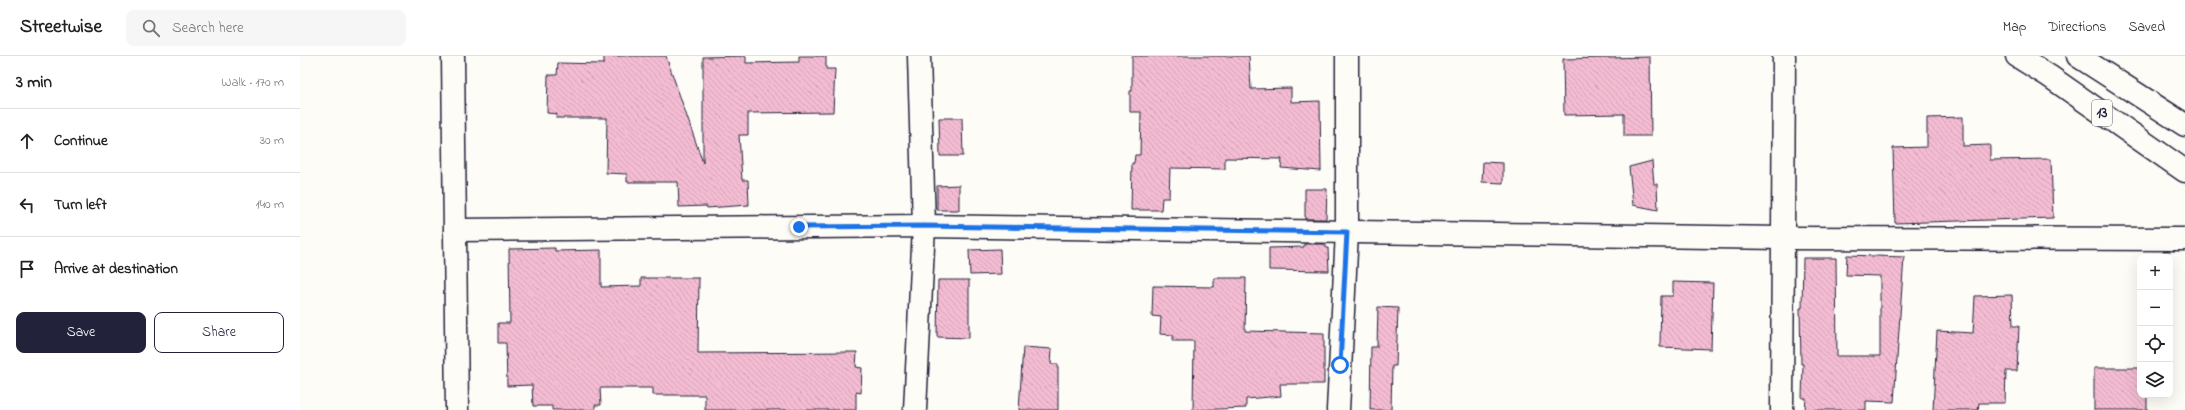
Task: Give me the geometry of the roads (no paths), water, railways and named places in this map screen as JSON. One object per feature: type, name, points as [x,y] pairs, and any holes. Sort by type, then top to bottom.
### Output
[{"type":"street","points":[[454,56],[457,410]]},
{"type":"street","points":[[915,410],[924,226],[920,56]]},
{"type":"street","points":[[1338,410],[1347,232],[1347,56]]},
{"type":"street","points":[[1782,410],[1784,56]]},
{"type":"street","name":"13","points":[[2017,56],[2049,76],[2185,171]]},
{"type":"street","points":[[2078,56],[2185,125]]},
{"type":"street","points":[[456,230],[924,226],[1783,238],[2185,239]]}]
